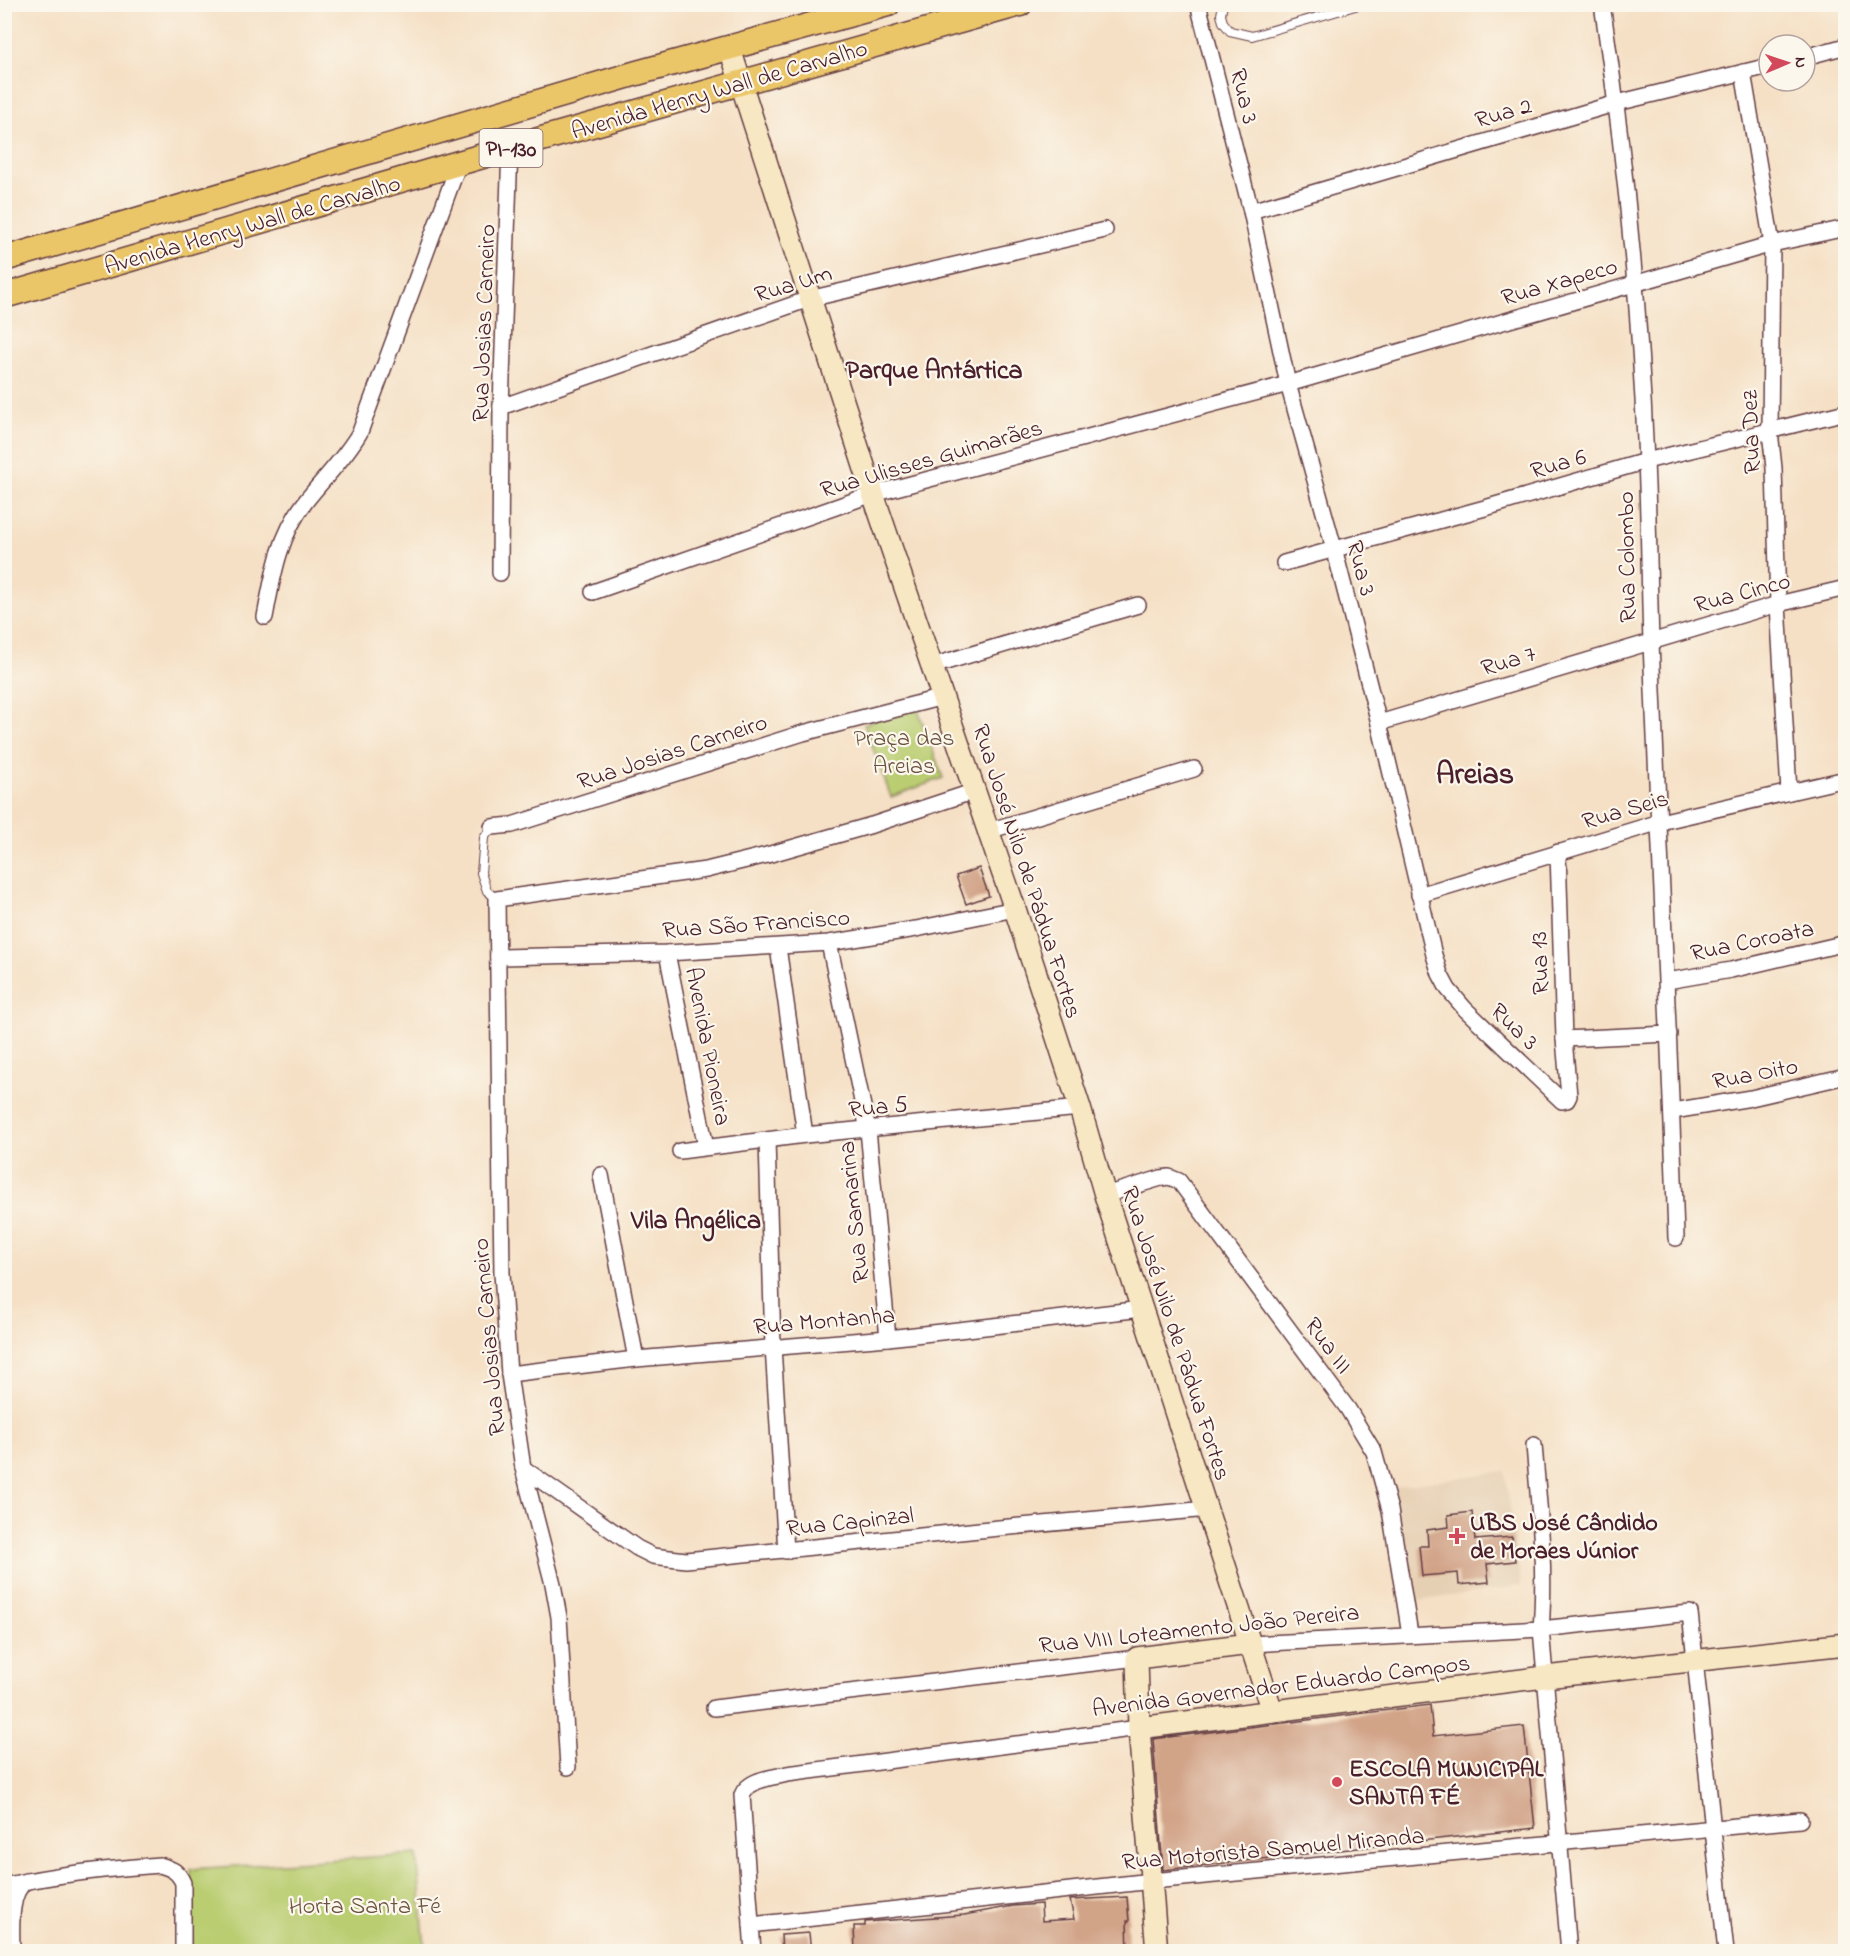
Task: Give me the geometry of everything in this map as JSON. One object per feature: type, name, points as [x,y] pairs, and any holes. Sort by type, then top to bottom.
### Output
[{"type":"main road","name":"Avenida Henry Wall de Carvalho","points":[[4,259],[637,73],[888,4]]},
{"type":"main road","name":"Avenida Henry Wall de Carvalho","points":[[4,296],[510,148],[1020,4]]},
{"type":"main road","points":[[278,179],[284,215]]},
{"type":"street","name":"Rua 3","points":[[1198,4],[1251,211],[1288,384],[1334,548],[1440,974],[1448,989],[1465,1009],[1559,1099]]},
{"type":"street","name":"Rua Colombo","points":[[1602,4],[1617,103],[1634,283],[1646,461],[1651,641],[1676,1238]]},
{"type":"street","points":[[1817,54],[1845,46]]},
{"type":"street","name":"Rua José Nilo de Pádua Fortes","points":[[730,49],[873,494],[1015,909],[1080,1108],[1105,1195],[1272,1711]]},
{"type":"street","name":"Rua 2","points":[[1251,211],[1617,103],[1757,69]]},
{"type":"street","name":"Rua Dez","points":[[1743,72],[1772,244],[1770,431],[1774,468],[1778,604],[1789,792]]},
{"type":"street","name":"Rua Josias Carneiro","points":[[500,573],[501,407],[510,148]]},
{"type":"street","points":[[265,617],[274,565],[282,542],[305,502],[348,452],[360,432],[459,163]]},
{"type":"street","name":"Rua Xapeco","points":[[1288,384],[1772,244],[1845,228]]},
{"type":"street","name":"Rua Um","points":[[501,407],[809,299],[1105,230]]},
{"type":"street","name":"Rua Ulisses Guimarães","points":[[593,592],[873,494],[1288,384]]},
{"type":"street","name":"Rua 6","points":[[1284,563],[1646,461],[1845,412]]},
{"type":"street","name":"Rua Cinco","points":[[1651,641],[1778,604],[1845,588]]},
{"type":"street","points":[[932,666],[1138,605]]},
{"type":"street","name":"Rua 7","points":[[1379,723],[1651,641]]},
{"type":"street","name":"Rua Josias Carneiro","points":[[492,827],[512,825],[803,733],[943,697]]},
{"type":"street","points":[[988,831],[1194,769]]},
{"type":"street","name":"Rua Seis","points":[[1419,895],[1660,822],[1845,779]]},
{"type":"street","points":[[496,899],[706,870],[872,825],[975,791]]},
{"type":"street","name":"Rua 13","points":[[1558,852],[1564,1039],[1569,1096],[1564,1101],[1559,1099]]},
{"type":"street","name":"Rua Josias Carneiro","points":[[496,899],[502,1273],[509,1374],[524,1468],[559,1617],[568,1767]]},
{"type":"street","name":"Rua São Francisco","points":[[498,957],[668,953],[829,943],[916,929],[1015,909]]},
{"type":"street","name":"Rua Samarina","points":[[829,943],[868,1130],[888,1338]]},
{"type":"street","name":"Rua Coroata","points":[[1667,981],[1731,970],[1845,943]]},
{"type":"street","points":[[778,947],[805,1135]]},
{"type":"street","name":"Avenida Pioneira","points":[[668,953],[706,1148]]},
{"type":"street","points":[[1564,1039],[1669,1034]]},
{"type":"street","name":"Rua Oito","points":[[1672,1111],[1751,1098],[1845,1076]]},
{"type":"street","name":"Rua 5","points":[[680,1151],[805,1135],[1080,1108]]},
{"type":"street","name":"Avenida Pioneira","points":[[767,1140],[773,1347],[786,1551]]},
{"type":"street","points":[[601,1175],[636,1359]]},
{"type":"street","name":"Rua III","points":[[1105,1195],[1161,1178],[1168,1177],[1179,1181],[1348,1409],[1374,1452],[1381,1474],[1398,1556],[1410,1634]]},
{"type":"street","name":"Rua Montanha","points":[[509,1374],[636,1359],[888,1338],[1142,1309]]},
{"type":"street","points":[[1534,1445],[1543,1556],[1544,1594],[1541,1629],[1569,1952]]},
{"type":"street","name":"Rua Capinzal","points":[[524,1468],[637,1548],[653,1556],[686,1560],[1208,1509]]},
{"type":"street","name":"Rua VIII Loteamento João Pereira","points":[[714,1708],[1250,1644],[1541,1629],[1690,1613],[1696,1659]]},
{"type":"street","name":"Avenida Governador Eduardo Campos","points":[[751,1925],[742,1806],[743,1791],[753,1783],[786,1774],[1545,1677],[1845,1644]]},
{"type":"street","points":[[1137,1658],[1139,1728],[1157,1952]]},
{"type":"street","points":[[1696,1659],[1726,1952]]},
{"type":"street","name":"Rua Motorista Samuel Miranda","points":[[751,1925],[1152,1881],[1800,1820]]},
{"type":"street","points":[[4,1886],[94,1870],[160,1865],[177,1871],[183,1883],[183,1952]]},
{"type":"street","points":[[12,1952],[12,1917],[16,1892],[19,1886],[26,1881]]},
{"type":"street","points":[[751,1925],[753,1952]]},
{"type":"lane","points":[[1223,4],[1221,15],[1230,31],[1252,36],[1362,4]]},
{"type":"lane","name":"Rua Josias Carneiro","points":[[492,827],[484,838],[481,873],[487,891],[496,899]]},
{"type":"shaded area","name":"UBS José Cândido de Moraes Júnior","points":[[1505,1471],[1521,1586],[1409,1602],[1394,1487]]},
{"type":"green space","name":"Praça das Areias","points":[[916,705],[943,778],[891,797],[864,724]]},
{"type":"green space","name":"Horta Santa Fé","points":[[417,1854],[425,1951],[191,1951],[191,1869]]},
{"type":"building","points":[[979,868],[989,896],[966,904],[956,876]]},
{"type":"building","points":[[1472,1512],[1475,1540],[1512,1537],[1515,1561],[1487,1564],[1489,1582],[1459,1585],[1458,1573],[1422,1576],[1419,1546],[1428,1546],[1427,1530],[1449,1527],[1448,1515]]},
{"type":"building","name":"ESCOLA MUNICIPAL SANTA FÉ","points":[[1430,1705],[1433,1736],[1524,1726],[1535,1828],[1163,1870],[1153,1739]]},
{"type":"building","points":[[1127,1897],[1128,1952],[855,1952],[854,1926],[865,1926],[865,1922],[964,1915],[1013,1906],[1041,1904],[1042,1921],[1074,1919],[1070,1900]]},
{"type":"building","points":[[809,1933],[811,1952],[782,1952],[781,1935]]},
{"type":"place","name":"UBS José Cândido de Moraes Júnior","points":[[1457,1536]]},
{"type":"place","name":"ESCOLA MUNICIPAL SANTA FÉ","points":[[1337,1782]]},
{"type":"district","name":"Parque Antártica","points":[[934,369]]},
{"type":"district","name":"Areias","points":[[1475,773]]},
{"type":"district","name":"Vila Angélica","points":[[696,1219]]}]
